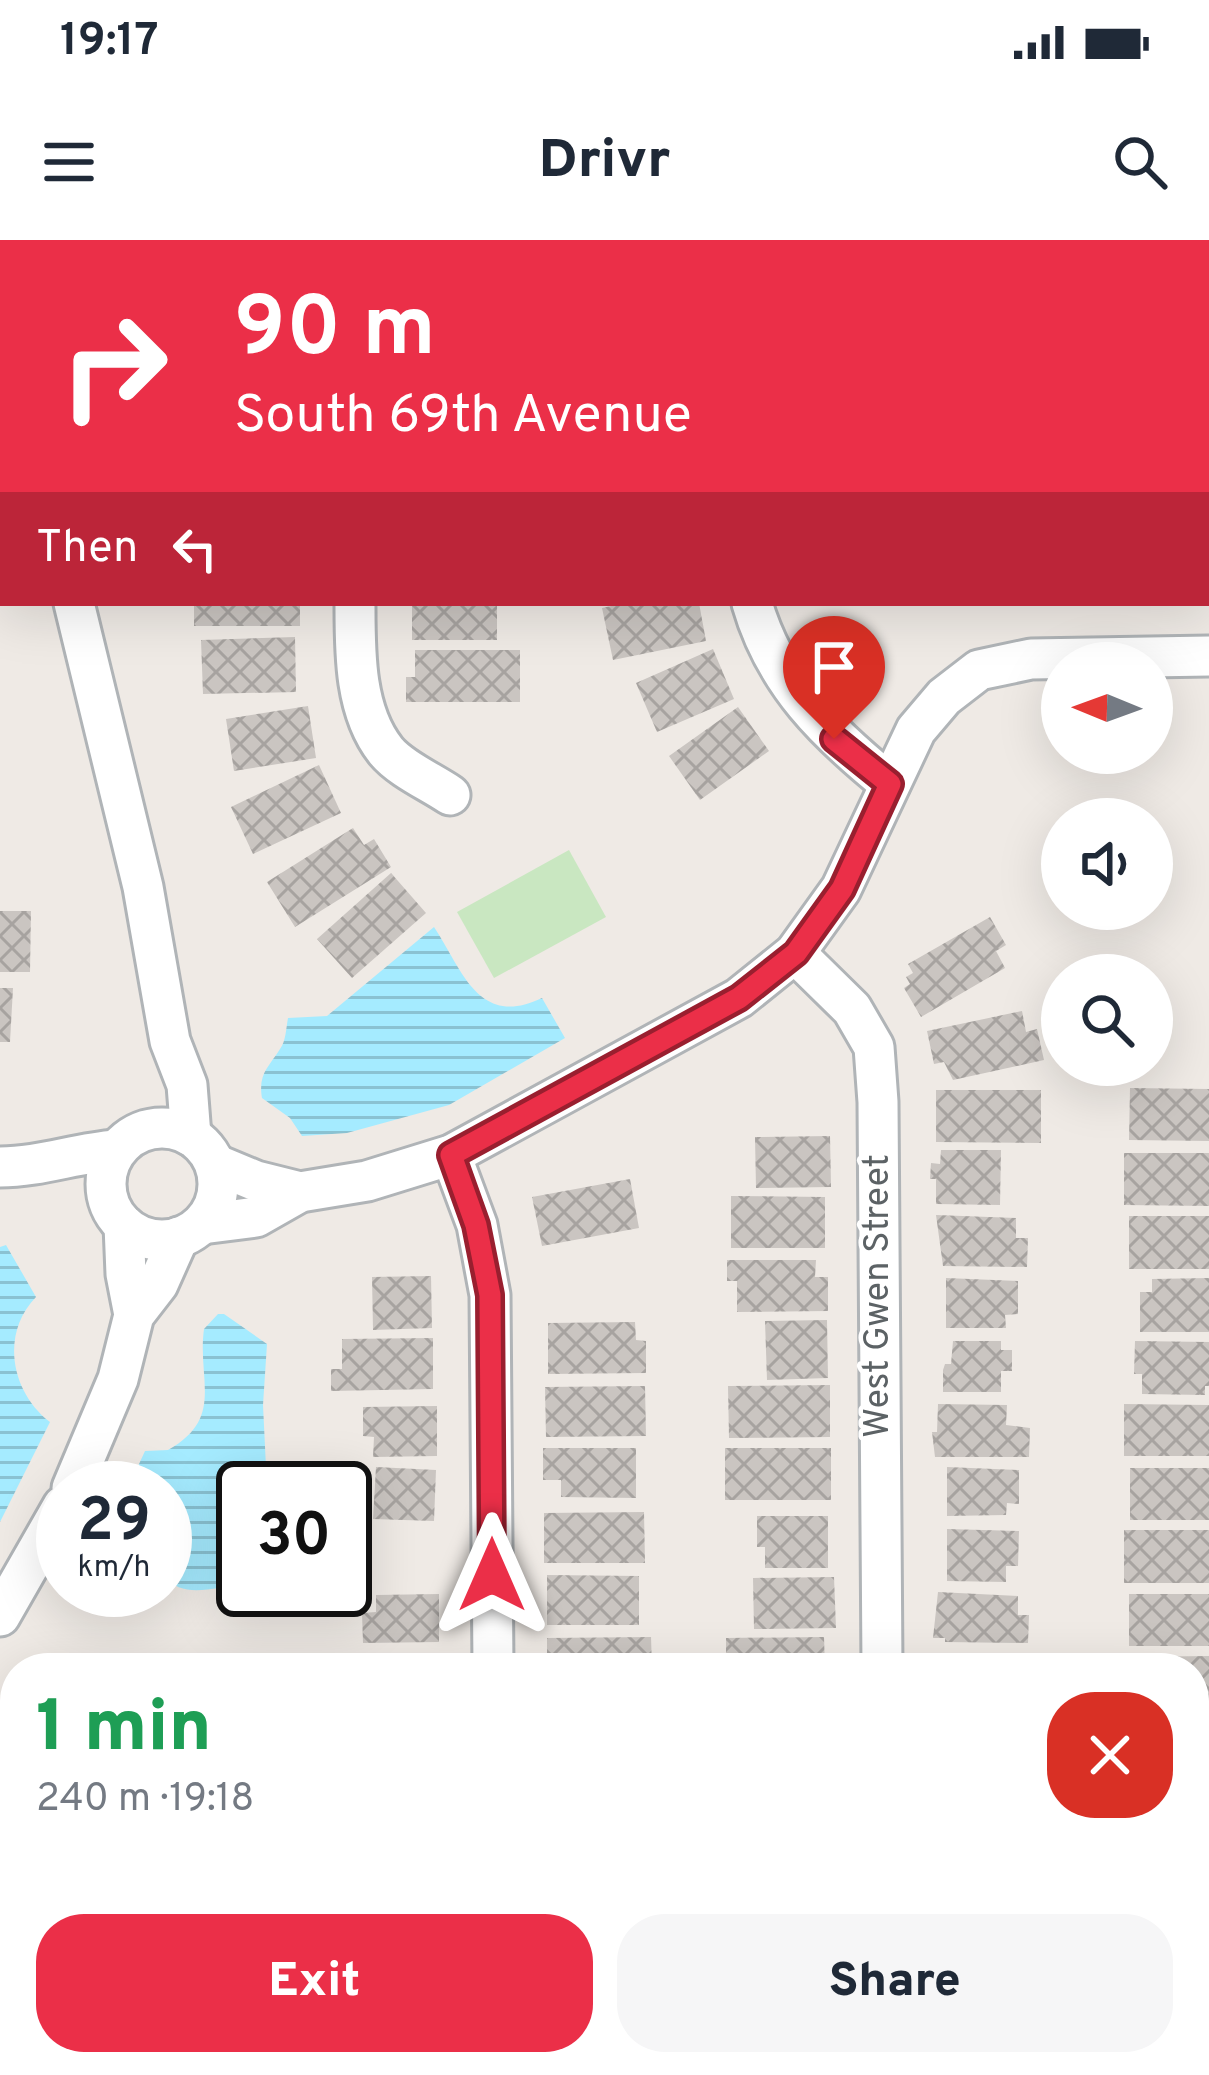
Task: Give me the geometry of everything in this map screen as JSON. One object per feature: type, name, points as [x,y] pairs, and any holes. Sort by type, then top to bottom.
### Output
[{"type":"street","points":[[75,606],[143,887],[170,1041],[218,1192],[134,1315],[118,1379],[83,1461]]},
{"type":"street","points":[[355,606],[363,706],[387,752],[450,795]]},
{"type":"street","points":[[753,606],[770,653],[796,697],[834,739],[890,784]]},
{"type":"street","points":[[16,1167],[117,1215],[152,1240],[256,1216],[300,1192],[367,1181],[451,1155],[739,998],[796,953],[842,889],[916,730],[944,697],[979,670],[1031,659],[1209,656]]},
{"type":"street","name":"West Gwen Street","points":[[796,953],[852,1009],[874,1047],[881,1653]]},
{"type":"street","points":[[134,1315],[117,1215],[105,1186],[158,1094],[170,1041]]},
{"type":"street","points":[[16,1167],[128,1141],[166,1126],[256,1181],[300,1192]]},
{"type":"street","points":[[451,1155],[476,1225],[490,1295],[493,1653]]},
{"type":"street","points":[[0,1616],[36,1553]]},
{"type":"green space","points":[[569,850],[606,917],[494,978],[457,912]]},
{"type":"water","points":[[434,927],[474,990],[502,1006],[542,998],[565,1038],[449,1105],[347,1133],[302,1136],[290,1118],[262,1098],[261,1090],[263,1077],[285,1038],[288,1018],[327,1016]]},
{"type":"water","points":[[6,1245],[36,1297],[25,1312],[14,1345],[19,1379],[26,1395],[50,1422],[0,1522],[0,1247]]},
{"type":"water","points":[[224,1314],[267,1344],[266,1461],[216,1461],[216,1588],[192,1590],[192,1461],[140,1461],[145,1451],[168,1450],[197,1425],[205,1397],[204,1329]]},
{"type":"building","points":[[194,606],[300,606],[300,626],[194,626]]},
{"type":"building","points":[[412,606],[497,606],[497,640],[412,640]]},
{"type":"building","points":[[700,606],[706,641],[613,660],[602,608]]},
{"type":"building","points":[[295,637],[296,692],[203,694],[201,640]]},
{"type":"building","points":[[713,649],[734,699],[657,732],[636,683]]},
{"type":"building","points":[[415,650],[520,650],[520,702],[406,702],[406,677],[415,677]]},
{"type":"building","points":[[308,706],[316,758],[234,771],[226,719]]},
{"type":"building","points":[[738,707],[769,751],[700,800],[669,756]]},
{"type":"building","points":[[319,765],[341,813],[253,854],[231,807]]},
{"type":"building","points":[[353,828],[364,845],[374,839],[391,867],[295,927],[267,882]]},
{"type":"building","points":[[391,873],[426,913],[352,978],[317,939]]},
{"type":"building","points":[[0,911],[31,911],[30,972],[0,972]]},
{"type":"building","points":[[990,917],[1006,945],[996,951],[1005,968],[921,1017],[904,988],[910,984],[906,977],[913,973],[908,964]]},
{"type":"building","points":[[0,988],[13,988],[10,1042],[0,1042]]},
{"type":"building","points":[[1022,1011],[1026,1032],[1037,1029],[1041,1061],[953,1080],[944,1062],[934,1064],[927,1031]]},
{"type":"building","points":[[1130,1088],[1209,1089],[1209,1141],[1129,1140]]},
{"type":"building","points":[[936,1090],[1041,1090],[1041,1143],[936,1142]]},
{"type":"building","points":[[830,1136],[831,1187],[756,1188],[755,1137]]},
{"type":"building","points":[[941,1150],[1001,1150],[1000,1205],[936,1204],[931,1163],[940,1164]]},
{"type":"building","points":[[1124,1153],[1209,1153],[1209,1206],[1124,1205]]},
{"type":"building","points":[[630,1179],[639,1228],[542,1246],[532,1197]]},
{"type":"building","points":[[731,1196],[825,1197],[825,1248],[731,1248]]},
{"type":"building","points":[[936,1215],[1016,1218],[1016,1238],[1028,1238],[1027,1267],[943,1266]]},
{"type":"building","points":[[1129,1216],[1209,1216],[1209,1269],[1129,1269]]},
{"type":"building","points":[[727,1260],[816,1260],[815,1277],[828,1277],[828,1311],[737,1312],[737,1281],[727,1281]]},
{"type":"building","points":[[431,1276],[432,1328],[373,1330],[372,1277]]},
{"type":"building","points":[[946,1278],[1018,1281],[1018,1314],[1005,1315],[1006,1328],[946,1328]]},
{"type":"building","points":[[1209,1278],[1209,1332],[1140,1332],[1140,1292],[1152,1292],[1152,1279]]},
{"type":"building","points":[[827,1320],[828,1378],[767,1380],[765,1321]]},
{"type":"building","points":[[635,1322],[636,1340],[646,1341],[646,1373],[548,1374],[548,1323]]},
{"type":"building","points":[[433,1338],[433,1389],[331,1391],[331,1369],[342,1369],[342,1339]]},
{"type":"building","points":[[953,1341],[1001,1341],[1001,1350],[1012,1350],[1012,1371],[1001,1371],[1001,1392],[943,1392],[943,1370],[951,1364]]},
{"type":"building","points":[[1135,1341],[1209,1342],[1205,1395],[1142,1394],[1142,1374],[1134,1374]]},
{"type":"building","points":[[830,1385],[830,1437],[729,1438],[728,1386]]},
{"type":"building","points":[[645,1386],[646,1436],[546,1437],[545,1387]]},
{"type":"building","points":[[938,1404],[1007,1405],[1006,1425],[1030,1428],[1029,1457],[935,1457],[932,1432],[937,1432]]},
{"type":"building","points":[[1124,1404],[1209,1405],[1209,1456],[1124,1456]]},
{"type":"building","points":[[437,1406],[437,1456],[373,1457],[374,1437],[363,1436],[363,1407]]},
{"type":"building","points":[[543,1448],[636,1448],[636,1498],[561,1497],[561,1480],[543,1480]]},
{"type":"building","points":[[725,1448],[831,1448],[831,1500],[725,1500]]},
{"type":"building","points":[[376,1467],[436,1470],[434,1521],[373,1519]]},
{"type":"building","points":[[947,1467],[1019,1470],[1019,1504],[1007,1503],[1006,1515],[947,1516]]},
{"type":"building","points":[[1130,1468],[1209,1468],[1209,1520],[1130,1520]]},
{"type":"building","points":[[644,1512],[645,1563],[544,1563],[544,1513]]},
{"type":"building","points":[[757,1516],[828,1516],[828,1568],[765,1568],[765,1547],[757,1547]]},
{"type":"building","points":[[947,1529],[1019,1531],[1018,1566],[1006,1566],[1006,1582],[947,1581]]},
{"type":"building","points":[[1124,1530],[1209,1530],[1209,1583],[1124,1583]]},
{"type":"building","points":[[547,1575],[639,1576],[639,1625],[547,1625]]},
{"type":"building","points":[[834,1577],[836,1628],[754,1629],[753,1578]]},
{"type":"building","points":[[938,1592],[1018,1596],[1018,1615],[1029,1615],[1028,1643],[933,1638]]},
{"type":"building","points":[[439,1594],[439,1642],[363,1643],[362,1617],[376,1612],[376,1595]]},
{"type":"building","points":[[1129,1594],[1209,1594],[1209,1646],[1129,1646]]},
{"type":"building","points":[[651,1637],[652,1653],[547,1653],[547,1638]]},
{"type":"building","points":[[824,1637],[825,1653],[726,1653],[726,1638]]},
{"type":"route","points":[[492,1575],[490,1295],[476,1225],[451,1155],[739,998],[796,953],[842,889],[890,784],[834,739]]}]
